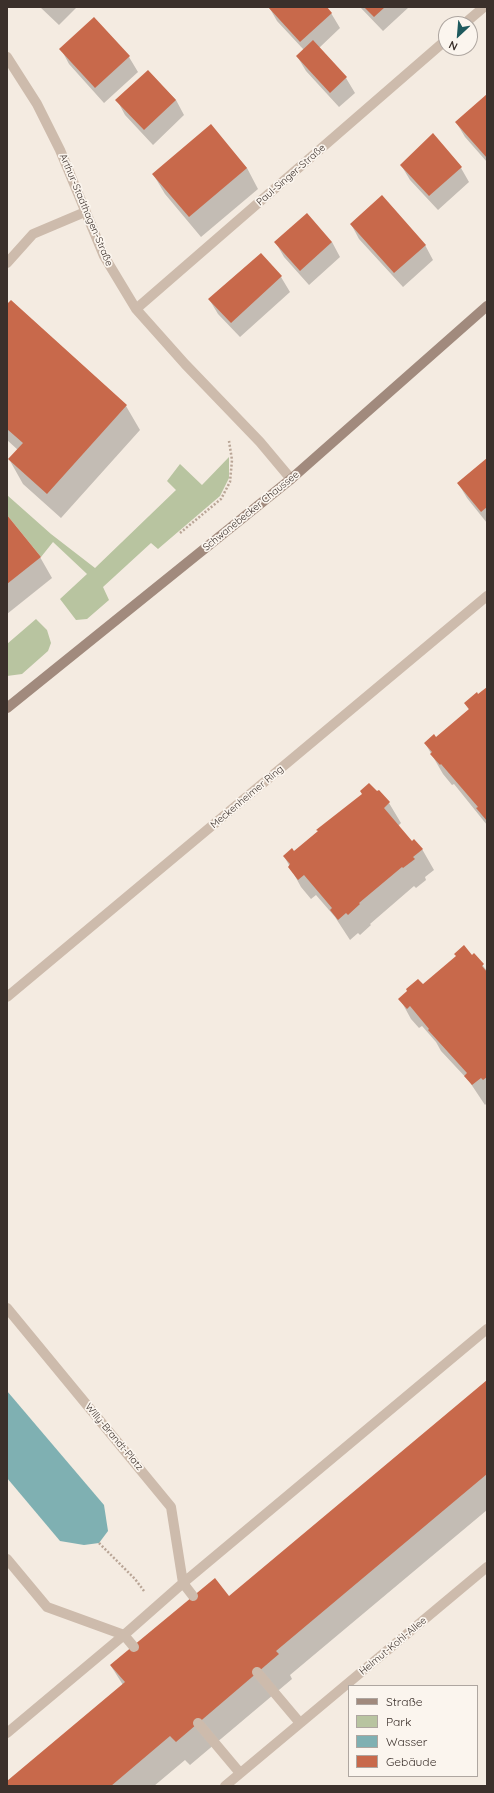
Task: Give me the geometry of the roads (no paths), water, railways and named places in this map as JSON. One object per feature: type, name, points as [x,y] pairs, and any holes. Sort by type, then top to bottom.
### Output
[{"type":"main road","name":"Schwanebecker Chaussee","points":[[8,706],[291,479],[487,306]]},
{"type":"street","points":[[473,16],[484,7]]},
{"type":"street","name":"Paul-Singer-Straße","points":[[136,309],[438,47]]},
{"type":"street","name":"Arthur-Stadthagen-Straße","points":[[7,57],[37,104],[60,150],[104,256],[136,309],[185,364],[260,442],[291,479]]},
{"type":"street","points":[[7,263],[33,234],[85,212]]},
{"type":"street","name":"Meckenheimer Ring","points":[[7,997],[486,599]]},
{"type":"street","name":"Willy-Brandt-Platz","points":[[7,1308],[171,1506],[183,1583]]},
{"type":"street","points":[[7,1733],[124,1635],[183,1583],[487,1329]]},
{"type":"street","points":[[7,1559],[47,1607],[124,1635],[134,1647]]},
{"type":"street","name":"Helmut-Kohl-Allee","points":[[225,1786],[487,1567]]},
{"type":"street","points":[[183,1583],[193,1596]]},
{"type":"street","points":[[257,1672],[300,1723]]},
{"type":"street","points":[[198,1723],[240,1773]]},
{"type":"water","points":[[7,1391],[104,1505],[108,1531],[99,1543],[84,1545],[60,1541],[7,1478]]}]
